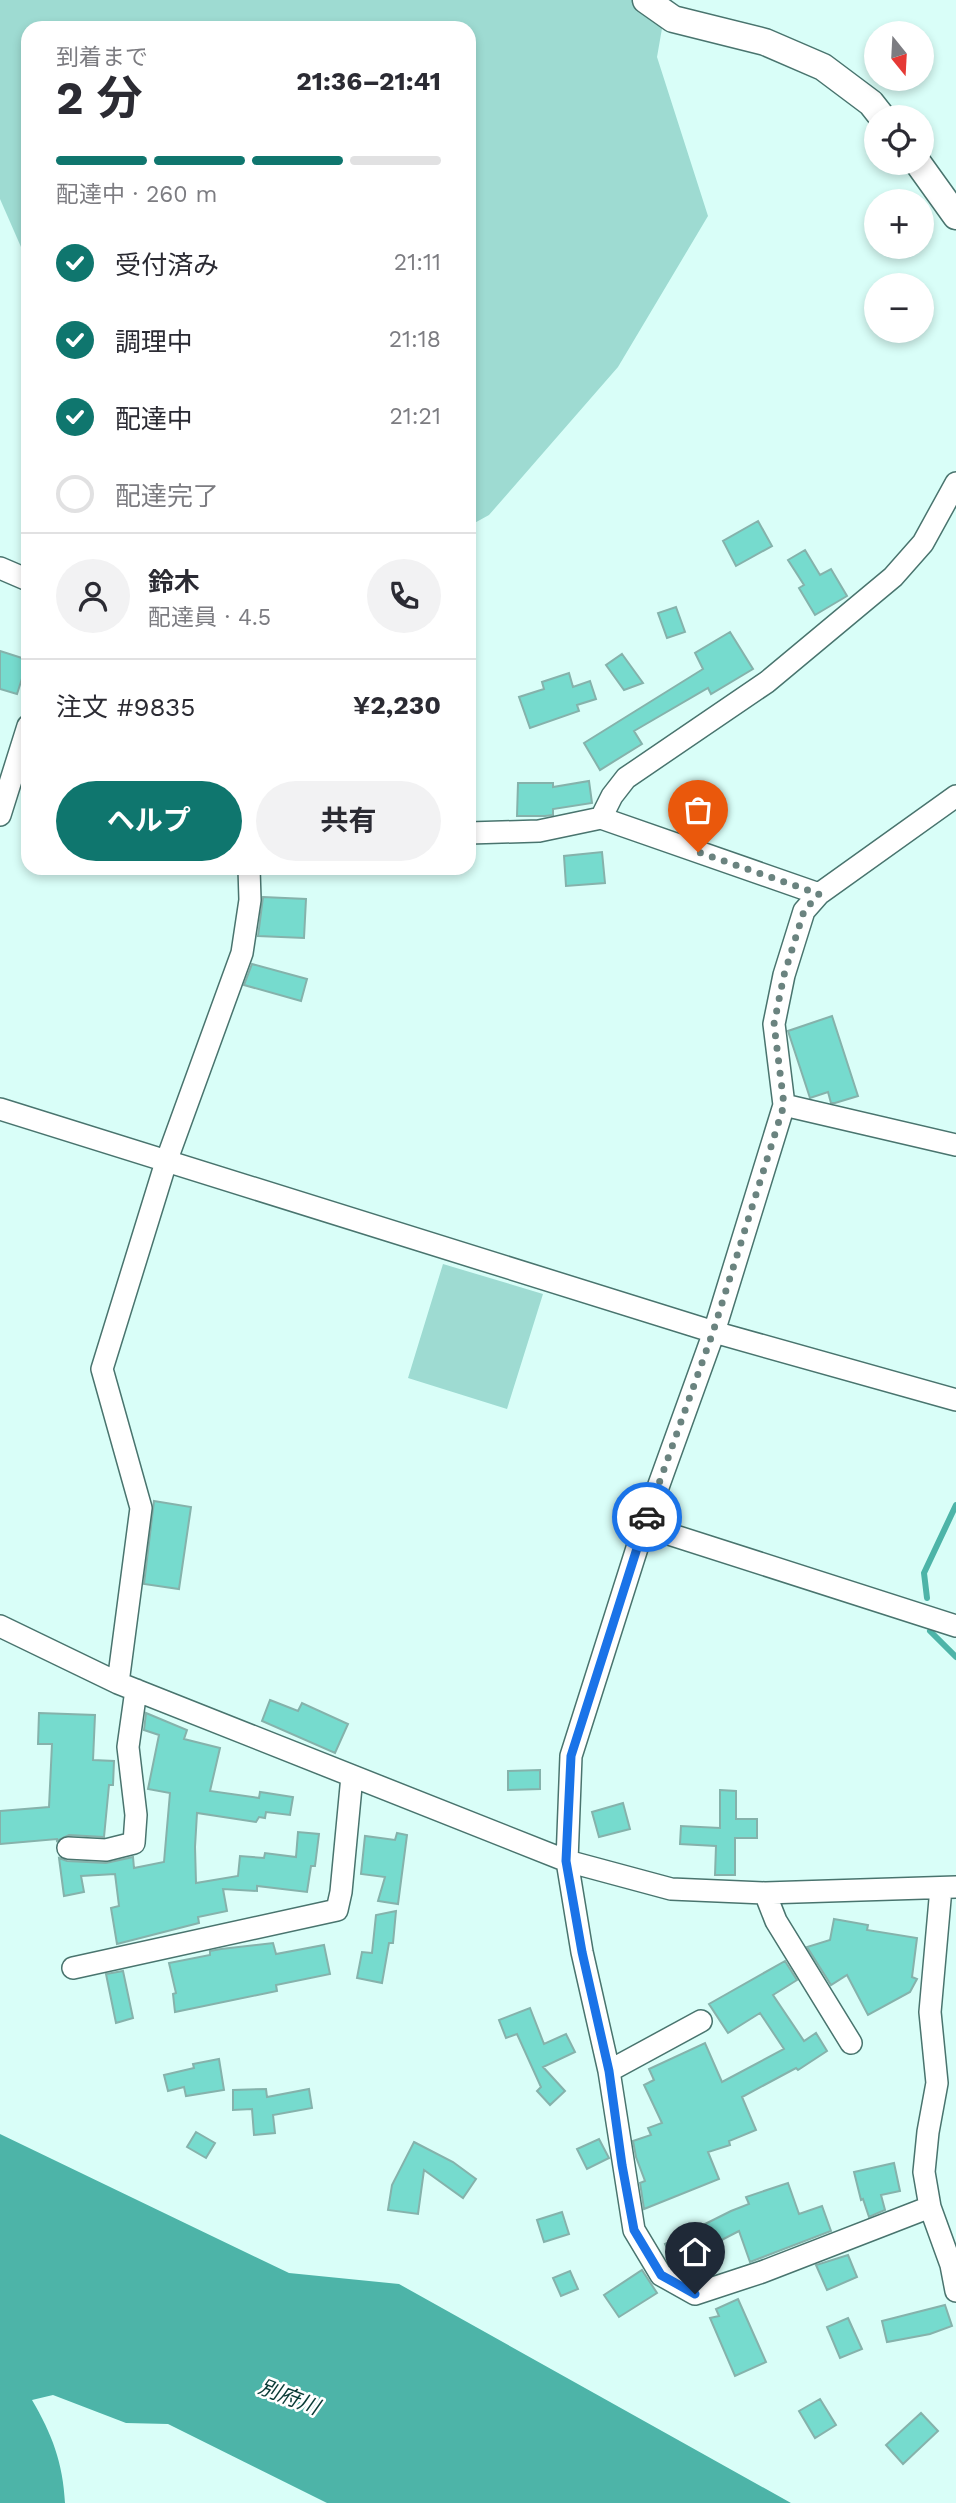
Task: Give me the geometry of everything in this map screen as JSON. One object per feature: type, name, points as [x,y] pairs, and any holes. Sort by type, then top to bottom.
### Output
[{"type":"main road","points":[[646,0],[673,19],[765,43],[823,67],[873,105]]},
{"type":"main road","points":[[927,175],[956,216]]},
{"type":"street","points":[[601,818],[612,796],[626,778],[767,682],[892,578],[923,543],[956,483]]},
{"type":"street","points":[[0,568],[21,577]]},
{"type":"street","points":[[0,815],[21,748]]},
{"type":"street","points":[[930,2207],[762,2272],[695,2294],[661,2275],[634,2230],[609,2071],[582,1952],[566,1861],[571,1756],[643,1526],[713,1332],[784,1105],[774,1024],[784,975],[804,911],[819,894],[956,796]]},
{"type":"street","points":[[476,833],[539,831],[601,818],[819,894]]},
{"type":"street","points":[[68,1848],[106,1850],[134,1843],[136,1815],[128,1747],[127,1686],[141,1508],[102,1369],[166,1162],[242,953],[250,900],[248,875]]},
{"type":"street","points":[[784,1105],[956,1145]]},
{"type":"street","points":[[0,1109],[713,1332],[956,1400]]},
{"type":"street","points":[[643,1526],[956,1626]]},
{"type":"street","points":[[0,1626],[127,1686],[566,1861],[671,1889],[765,1893],[949,1888],[930,2012],[937,2083],[924,2172],[930,2207],[951,2265],[956,2291]]},
{"type":"street","points":[[73,1968],[337,1910],[352,1776]]},
{"type":"street","points":[[765,1893],[776,1921],[851,2043]]},
{"type":"street","points":[[609,2071],[701,2021]]},
{"type":"green space","points":[[0,0],[667,0],[657,57],[708,216],[618,367],[489,515],[476,522],[476,21],[21,21],[21,247],[0,199]]},
{"type":"green space","points":[[443,1264],[543,1294],[507,1409],[408,1378]]},
{"type":"water","name":"別府川","points":[[0,2134],[289,2273],[399,2284],[791,2503],[327,2503],[168,2424],[126,2423],[53,2395],[32,2400],[55,2449],[62,2475],[65,2503],[0,2503]]},
{"type":"building","points":[[758,521],[772,546],[736,566],[723,541]]},
{"type":"building","points":[[805,550],[820,575],[831,569],[847,596],[815,615],[799,588],[804,585],[788,560]]},
{"type":"building","points":[[676,607],[685,632],[667,638],[658,613]]},
{"type":"building","points":[[730,632],[753,669],[711,694],[708,688],[634,731],[642,744],[600,770],[584,743],[703,669],[695,653]]},
{"type":"building","points":[[0,651],[21,658],[21,682],[17,694],[0,689]]},
{"type":"building","points":[[622,654],[643,683],[624,690],[606,665]]},
{"type":"building","points":[[569,673],[573,687],[590,681],[596,699],[577,705],[579,711],[530,728],[519,697],[544,689],[542,682]]},
{"type":"building","points":[[589,781],[592,803],[553,809],[553,815],[517,816],[518,783],[553,783],[553,787]]},
{"type":"building","points":[[602,852],[605,883],[566,886],[564,856]]},
{"type":"building","points":[[263,897],[306,899],[304,938],[258,936]]},
{"type":"building","points":[[252,964],[307,979],[301,1001],[244,985]]},
{"type":"building","points":[[832,1016],[858,1096],[835,1103],[831,1103],[828,1092],[810,1098],[788,1031]]},
{"type":"building","points":[[154,1501],[191,1507],[179,1589],[144,1584]]},
{"type":"building","points":[[270,1700],[298,1711],[302,1703],[348,1724],[335,1753],[262,1721]]},
{"type":"building","points":[[39,1713],[95,1715],[93,1760],[114,1761],[113,1785],[109,1785],[104,1837],[69,1835],[57,1841],[0,1844],[0,1811],[49,1807],[52,1744],[38,1744]]},
{"type":"building","points":[[146,1713],[187,1730],[184,1739],[220,1748],[210,1791],[259,1798],[260,1792],[293,1797],[290,1815],[266,1812],[265,1818],[259,1817],[256,1822],[197,1813],[196,1883],[238,1876],[240,1856],[264,1858],[265,1853],[296,1857],[298,1832],[319,1834],[315,1866],[311,1866],[307,1892],[257,1886],[257,1891],[223,1889],[227,1911],[198,1917],[199,1923],[117,1944],[111,1908],[119,1906],[115,1874],[81,1876],[84,1892],[64,1896],[59,1858],[67,1861],[106,1863],[133,1857],[134,1868],[164,1862],[170,1793],[148,1789],[159,1735],[144,1730]]},
{"type":"building","points":[[540,1770],[540,1789],[508,1790],[508,1771]]},
{"type":"building","points":[[720,1790],[736,1791],[736,1819],[757,1819],[757,1838],[735,1838],[735,1875],[715,1875],[716,1846],[680,1844],[681,1826],[720,1828]]},
{"type":"building","points":[[623,1803],[630,1829],[599,1837],[592,1812]]},
{"type":"building","points":[[397,1833],[407,1835],[398,1904],[378,1901],[385,1877],[361,1874],[365,1836],[395,1840]]},
{"type":"building","points":[[396,1911],[393,1943],[389,1943],[382,1983],[357,1978],[362,1952],[372,1953],[376,1915]]},
{"type":"building","points":[[834,1919],[868,1925],[867,1930],[917,1938],[912,1977],[917,1979],[910,1992],[868,2015],[847,1975],[831,1985],[807,1947],[830,1940]]},
{"type":"building","points":[[273,1943],[276,1954],[324,1945],[330,1974],[276,1985],[277,1991],[175,2012],[173,1994],[176,1993],[169,1963],[210,1955],[210,1951]]},
{"type":"building","points":[[785,1961],[797,1980],[773,1995],[804,2041],[816,2033],[827,2051],[798,2070],[796,2068],[742,2097],[756,2130],[729,2141],[730,2145],[708,2152],[719,2179],[644,2209],[640,2183],[645,2181],[633,2141],[651,2135],[648,2128],[662,2123],[644,2085],[654,2080],[649,2069],[705,2043],[722,2082],[784,2049],[760,2013],[728,2033],[709,2004]]},
{"type":"building","points":[[123,1971],[133,2018],[116,2023],[106,1974]]},
{"type":"building","points":[[530,2008],[544,2044],[566,2034],[575,2052],[543,2067],[565,2091],[550,2105],[537,2091],[541,2087],[517,2034],[506,2038],[499,2020]]},
{"type":"building","points":[[219,2059],[224,2090],[186,2096],[184,2087],[168,2091],[164,2075],[194,2068],[193,2064]]},
{"type":"building","points":[[266,2089],[267,2097],[309,2089],[312,2108],[273,2115],[275,2133],[254,2135],[252,2109],[233,2110],[233,2090]]},
{"type":"building","points":[[196,2132],[215,2143],[206,2158],[187,2147]]},
{"type":"building","points":[[599,2139],[609,2158],[587,2169],[577,2149]]},
{"type":"building","points":[[414,2142],[453,2162],[476,2179],[463,2198],[424,2170],[418,2214],[388,2210],[392,2185]]},
{"type":"building","points":[[894,2163],[900,2191],[881,2195],[885,2210],[869,2217],[863,2199],[861,2200],[854,2172]]},
{"type":"building","points":[[788,2183],[799,2214],[822,2206],[831,2231],[750,2262],[739,2231],[706,2248],[710,2257],[682,2271],[677,2269],[665,2244],[749,2204],[746,2197]]},
{"type":"building","points":[[562,2212],[569,2234],[544,2242],[537,2220]]},
{"type":"building","points":[[848,2255],[857,2277],[827,2290],[816,2265]]},
{"type":"building","points":[[642,2270],[657,2293],[619,2317],[604,2295]]},
{"type":"building","points":[[570,2271],[578,2289],[561,2296],[553,2278]]},
{"type":"building","points":[[738,2299],[766,2362],[735,2376],[710,2318],[719,2316],[716,2309]]},
{"type":"building","points":[[945,2305],[952,2326],[930,2334],[887,2342],[882,2321]]},
{"type":"building","points":[[848,2318],[862,2349],[840,2358],[827,2327]]},
{"type":"building","points":[[820,2399],[836,2425],[815,2438],[799,2411]]},
{"type":"building","points":[[921,2413],[938,2431],[903,2464],[886,2445]]},
{"type":"waterway","points":[[927,1598],[924,1573],[956,1505]]},
{"type":"waterway","points":[[930,1631],[956,1657]]},
{"type":"way so far","points":[[647,1517],[713,1332],[784,1105],[774,1024],[784,975],[804,911],[819,894],[698,852]]},
{"type":"route","points":[[647,1517],[571,1756],[566,1861],[582,1952],[609,2071],[634,2230],[661,2275],[695,2294]]}]
